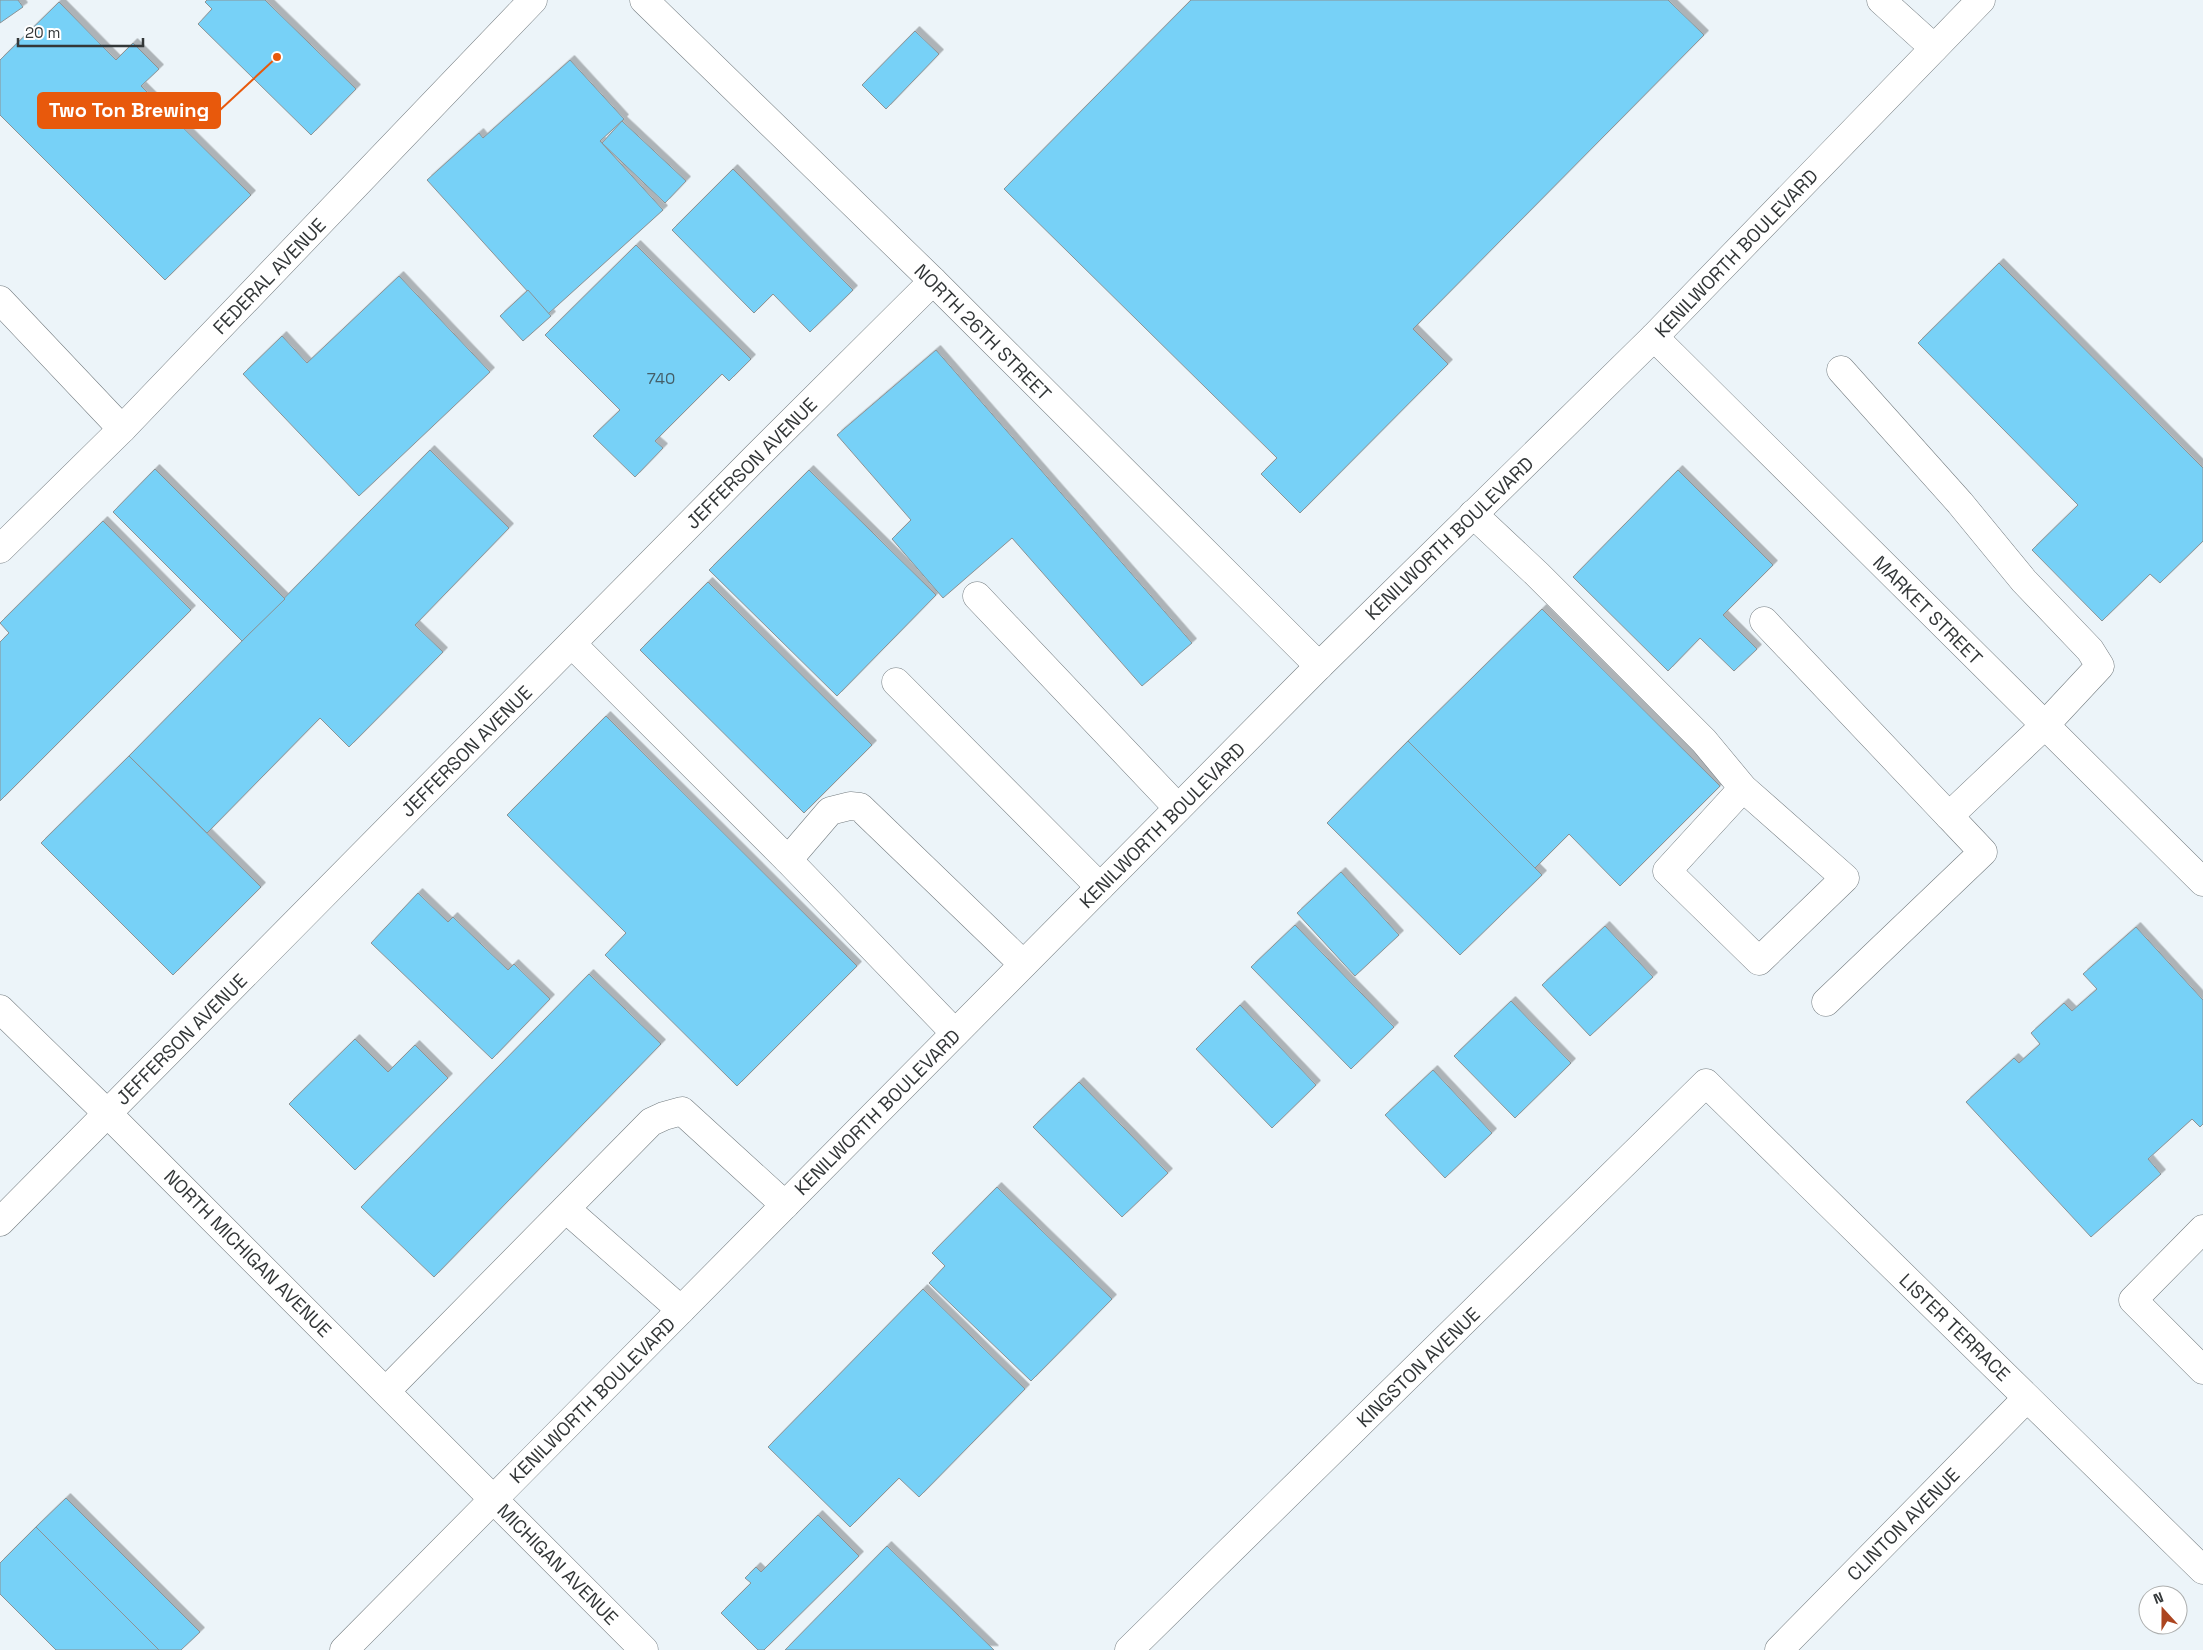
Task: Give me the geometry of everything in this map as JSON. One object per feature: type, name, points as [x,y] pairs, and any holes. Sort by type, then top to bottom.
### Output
[{"type":"street","name":"FEDERAL AVENUE","points":[[0,549],[122,429],[534,0]]},
{"type":"street","name":"NORTH 26TH STREET","points":[[644,0],[933,282],[1319,666]]},
{"type":"street","points":[[1881,0],[1934,48]]},
{"type":"street","name":"KENILWORTH BOULEVARD","points":[[344,1650],[1319,666],[1654,337],[1981,0]]},
{"type":"street","name":"JEFFERSON AVENUE","points":[[0,1222],[933,282]]},
{"type":"street","points":[[0,300],[122,429]]},
{"type":"street","name":"MARKET STREET","points":[[1654,337],[2203,882]]},
{"type":"street","points":[[1841,370],[1960,503],[2024,581],[2090,650],[2100,666],[2045,726],[1950,816]]},
{"type":"street","points":[[1473,514],[1537,574],[1704,741],[1743,788],[1846,878],[1759,961],[1667,871],[1743,788]]},
{"type":"street","points":[[977,596],[1178,808]]},
{"type":"street","points":[[1764,621],[1983,852],[1826,1002]]},
{"type":"street","points":[[572,644],[788,860],[955,1033]]},
{"type":"street","points":[[896,682],[1100,887]]},
{"type":"street","points":[[788,860],[830,812],[850,806],[860,807],[1023,964]]},
{"type":"street","name":"NORTH MICHIGAN AVENUE","points":[[0,1009],[107,1113],[493,1499]]},
{"type":"street","name":"LISTER TERRACE","points":[[1706,1083],[2203,1570]]},
{"type":"street","name":"KINGSTON AVENUE","points":[[1129,1650],[1706,1083]]},
{"type":"street","points":[[386,1391],[651,1122],[682,1111],[785,1205]]},
{"type":"street","points":[[566,1209],[681,1310]]},
{"type":"street","points":[[2203,1229],[2133,1300],[2203,1370]]},
{"type":"street","name":"CLINTON AVENUE","points":[[1779,1650],[2027,1398]]},
{"type":"street","name":"MICHIGAN AVENUE","points":[[493,1499],[644,1650]]},
{"type":"building","points":[[0,0],[18,0],[23,7],[0,23]]},
{"type":"building","points":[[207,0],[265,0],[356,89],[311,135],[198,24],[212,9],[205,2]]},
{"type":"building","points":[[1191,0],[1668,0],[1704,35],[1413,329],[1448,364],[1300,513],[1261,474],[1277,458],[1004,189]]},
{"type":"building","points":[[59,2],[116,60],[133,43],[159,69],[141,86],[251,195],[165,280],[0,115],[0,60]]},
{"type":"building","points":[[915,31],[939,54],[886,109],[862,85]]},
{"type":"building","points":[[570,60],[624,119],[600,141],[663,210],[548,314],[427,180],[479,133],[483,138]]},
{"type":"building","points":[[622,121],[686,181],[665,203],[602,143]]},
{"type":"building","points":[[733,169],[853,290],[810,332],[773,294],[754,313],[672,230]]},
{"type":"building","points":[[636,245],[751,359],[729,381],[722,374],[655,441],[663,448],[635,477],[593,436],[620,410],[545,335]]},
{"type":"building","points":[[1999,263],[2203,468],[2203,541],[2160,583],[2150,574],[2102,621],[2032,550],[2078,505],[1918,343]]},
{"type":"building","points":[[399,276],[490,372],[359,496],[243,374],[282,336],[307,363]]},
{"type":"building","points":[[528,290],[551,316],[523,341],[500,316]]},
{"type":"building","points":[[936,350],[1192,643],[1142,686],[1012,538],[943,598],[892,539],[911,520],[837,435]]},
{"type":"building","points":[[430,450],[509,528],[415,625],[443,652],[349,747],[320,718],[207,833],[129,756]]},
{"type":"building","points":[[155,469],[285,599],[242,641],[113,512]]},
{"type":"building","points":[[809,470],[936,595],[837,696],[709,570]]},
{"type":"building","points":[[1678,470],[1773,565],[1723,615],[1757,649],[1734,671],[1700,638],[1668,671],[1573,577]]},
{"type":"building","points":[[103,521],[191,610],[0,801],[0,642],[9,633],[0,623]]},
{"type":"building","points":[[708,582],[872,745],[804,813],[640,650]]},
{"type":"building","points":[[1542,609],[1720,786],[1620,886],[1569,834],[1535,868],[1408,741]]},
{"type":"building","points":[[606,716],[857,966],[737,1086],[605,955],[626,933],[507,815]]},
{"type":"building","points":[[1408,741],[1542,875],[1460,955],[1327,823]]},
{"type":"building","points":[[129,756],[261,887],[173,975],[41,843]]},
{"type":"building","points":[[1341,872],[1399,935],[1355,976],[1297,913]]},
{"type":"building","points":[[418,893],[448,922],[453,917],[508,970],[514,964],[550,999],[492,1059],[371,943]]},
{"type":"building","points":[[1295,925],[1394,1027],[1351,1069],[1251,967]]},
{"type":"building","points":[[1605,926],[1653,977],[1590,1036],[1542,985]]},
{"type":"building","points":[[2136,927],[2203,1000],[2203,1124],[2200,1127],[2192,1119],[2148,1159],[2161,1174],[2091,1237],[1966,1102],[2014,1058],[2019,1063],[2040,1044],[2031,1033],[2064,1003],[2072,1011],[2097,989],[2083,974]]},
{"type":"building","points":[[589,974],[661,1044],[434,1277],[361,1207]]},
{"type":"building","points":[[1511,1001],[1571,1063],[1515,1118],[1454,1056]]},
{"type":"building","points":[[1240,1005],[1316,1085],[1272,1128],[1196,1049]]},
{"type":"building","points":[[355,1039],[388,1072],[415,1045],[448,1078],[355,1170],[289,1104]]},
{"type":"building","points":[[1433,1070],[1492,1133],[1445,1178],[1385,1115]]},
{"type":"building","points":[[1079,1082],[1168,1173],[1122,1217],[1033,1127]]},
{"type":"building","points":[[997,1187],[1112,1299],[1031,1381],[929,1283],[945,1266],[932,1253]]},
{"type":"building","points":[[923,1289],[1025,1389],[919,1497],[899,1478],[850,1527],[768,1447]]},
{"type":"building","points":[[66,1498],[200,1632],[181,1650],[159,1650],[36,1527]]},
{"type":"building","points":[[818,1515],[859,1556],[764,1650],[758,1650],[721,1613],[751,1583],[745,1578],[756,1567],[761,1572]]},
{"type":"building","points":[[36,1527],[159,1650],[56,1650],[0,1594],[0,1563]]},
{"type":"building","points":[[887,1546],[994,1650],[785,1650]]},
{"type":"place","name":"Two Ton Brewing","points":[[277,57]]}]
